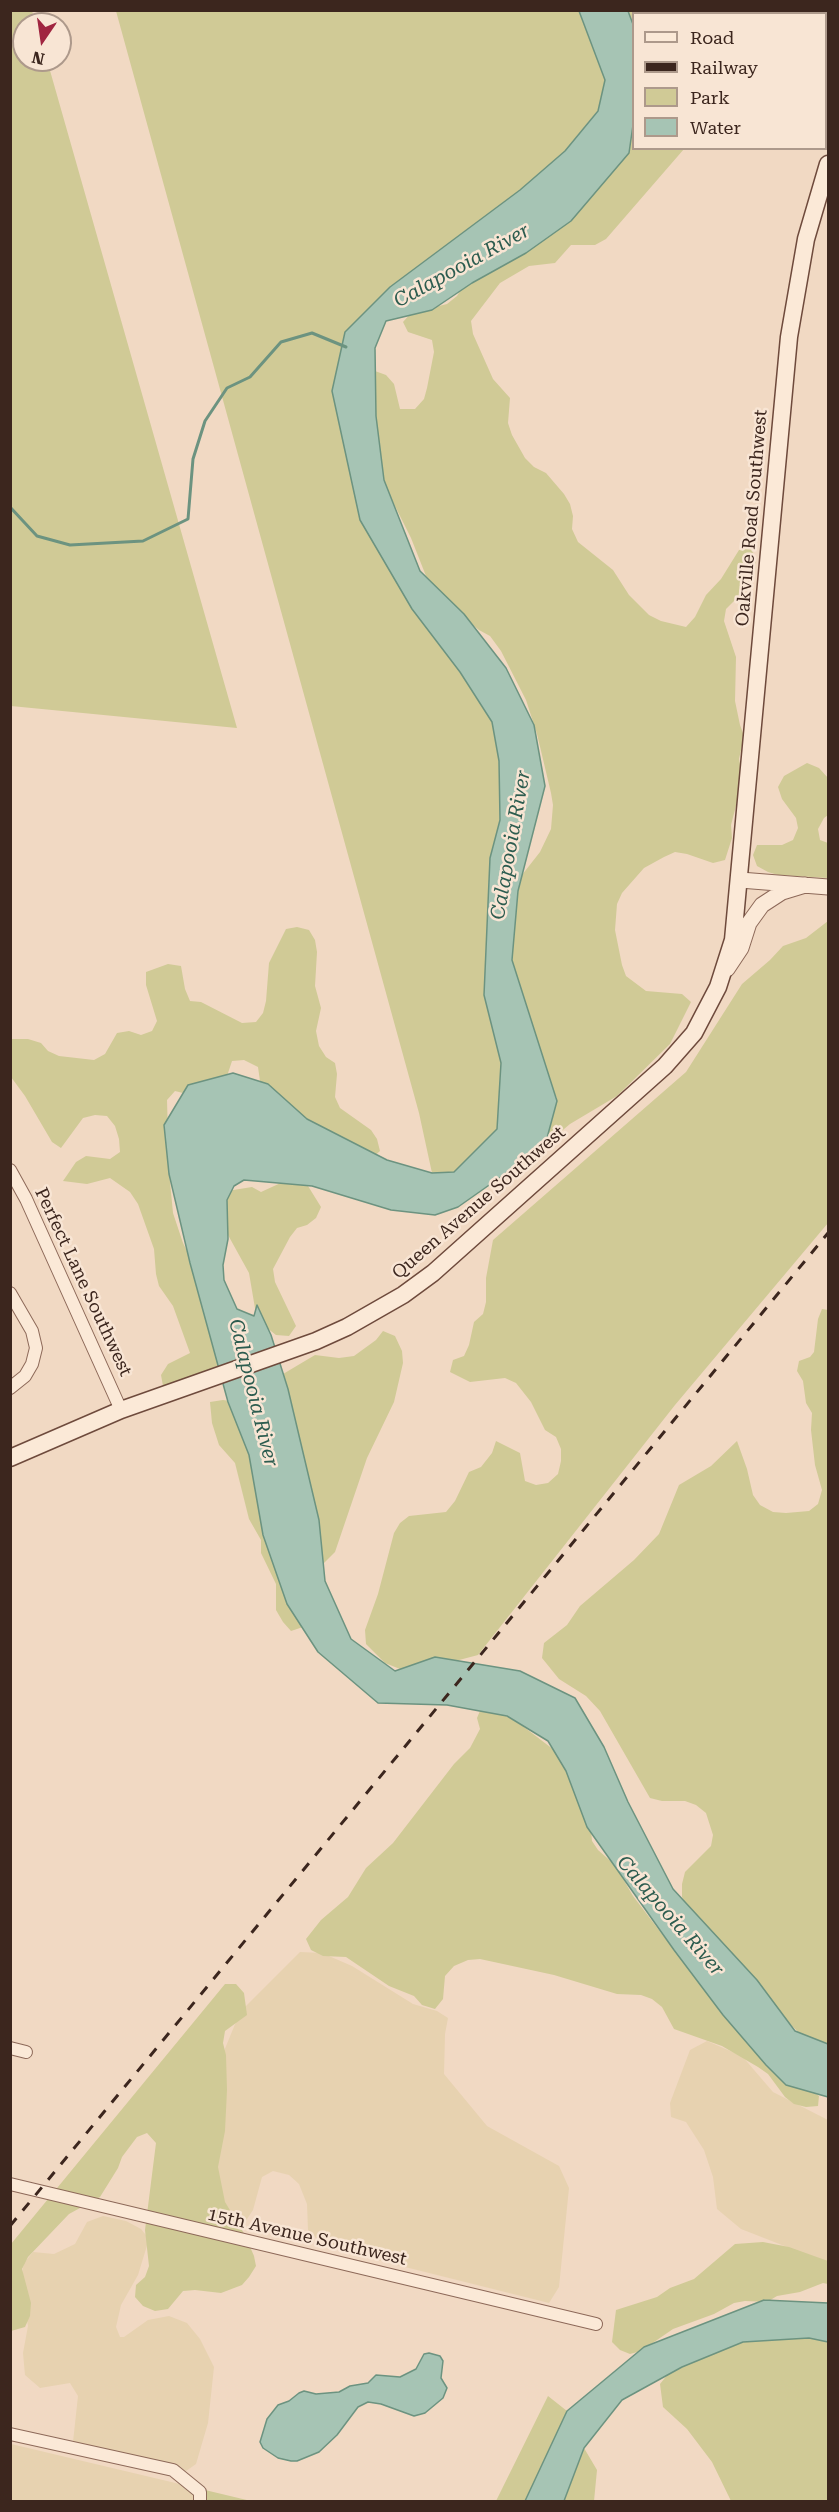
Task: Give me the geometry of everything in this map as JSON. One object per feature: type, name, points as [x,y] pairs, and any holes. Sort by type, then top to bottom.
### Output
[{"type":"main road","name":"Oakville Road Southwest","points":[[740,880],[754,694],[790,328],[806,239],[828,164]]},
{"type":"main road","name":"Queen Avenue Southwest","points":[[10,1458],[121,1410],[347,1327],[418,1284],[665,1066],[694,1033],[725,971],[733,940],[740,880]]},
{"type":"street","points":[[740,880],[828,887]]},
{"type":"street","points":[[725,971],[741,948],[749,923],[762,905],[782,892],[805,885]]},
{"type":"street","name":"Perfect Lane Southwest","points":[[10,1170],[26,1199],[121,1410]]},
{"type":"street","points":[[10,1293],[32,1331],[36,1348],[32,1364],[25,1376],[10,1388]]},
{"type":"street","points":[[10,2048],[26,2052]]},
{"type":"street","name":"15th Avenue Southwest","points":[[10,2184],[596,2324]]},
{"type":"street","points":[[10,2434],[173,2470],[200,2492],[200,2502]]},
{"type":"shaded area","points":[[300,1952],[322,1953],[352,1966],[413,2004],[437,2011],[448,2018],[445,2034],[444,2074],[487,2126],[559,2166],[569,2188],[559,2287],[549,2303],[325,2247],[308,2230],[307,2204],[299,2184],[289,2175],[273,2171],[262,2177],[253,2210],[243,2225],[228,2221],[217,2182],[222,2056],[240,2012]]},
{"type":"shaded area","points":[[707,2041],[742,2056],[773,2092],[828,2120],[828,2263],[741,2229],[717,2209],[713,2177],[704,2150],[686,2122],[671,2117],[670,2103],[690,2050]]},
{"type":"shaded area","points":[[103,2216],[126,2221],[141,2229],[149,2239],[138,2275],[121,2305],[116,2327],[120,2337],[124,2337],[148,2320],[169,2316],[187,2323],[200,2339],[214,2367],[208,2423],[196,2464],[186,2471],[73,2442],[78,2396],[70,2383],[40,2388],[25,2375],[23,2353],[28,2326],[20,2283],[24,2263],[33,2252],[54,2254],[75,2244],[87,2222]]},
{"type":"shaded area","points":[[11,2444],[205,2490],[204,2501],[11,2502]]},
{"type":"green space","points":[[10,11],[32,11],[12,12],[12,72],[50,72],[237,728],[11,706]]},
{"type":"green space","points":[[116,11],[579,11],[605,80],[598,110],[565,151],[520,190],[390,287],[332,391],[460,672],[492,722],[499,761],[500,820],[490,858],[484,995],[501,1063],[497,1129],[454,1172],[432,1173],[419,1113]]},
{"type":"green space","points":[[628,11],[778,11],[632,12],[632,24]]},
{"type":"green space","points":[[632,127],[632,150],[683,150],[606,239],[595,245],[571,245],[555,263],[529,266],[500,283],[471,321],[473,334],[493,379],[510,398],[508,423],[525,458],[534,467],[546,473],[564,494],[570,504],[573,516],[572,529],[578,542],[613,570],[629,595],[649,615],[661,621],[686,627],[739,550],[751,548],[756,559],[755,572],[743,592],[726,609],[724,621],[736,657],[735,701],[744,736],[739,759],[743,779],[731,825],[732,838],[725,860],[713,863],[675,852],[644,868],[622,893],[617,904],[615,930],[626,976],[646,991],[682,994],[691,1002],[670,1044],[617,1096],[570,1124],[551,1140],[539,1140],[552,1121],[557,1098],[539,1068],[510,955],[518,880],[540,852],[551,829],[553,805],[551,793],[526,700],[501,651],[490,636],[461,615],[426,576],[411,538],[381,478],[374,408],[375,371],[386,375],[394,384],[400,409],[415,409],[424,399],[434,352],[432,340],[408,332],[403,322],[411,313],[447,304],[457,296],[463,286],[629,153]]},
{"type":"green space","points":[[807,763],[819,768],[828,778],[828,815],[818,829],[820,840],[828,843],[828,878],[778,875],[768,872],[757,866],[753,855],[757,845],[782,845],[793,840],[798,828],[796,818],[782,799],[778,787],[784,776]]},
{"type":"green space","points":[[828,921],[828,1223],[675,1405],[478,1655],[410,1673],[385,1663],[366,1644],[365,1630],[378,1594],[394,1533],[400,1523],[409,1516],[446,1512],[455,1501],[469,1472],[481,1467],[492,1453],[496,1441],[520,1453],[525,1481],[536,1485],[548,1483],[558,1474],[561,1449],[556,1437],[545,1430],[531,1402],[516,1383],[505,1378],[470,1382],[450,1372],[453,1360],[464,1356],[474,1322],[483,1314],[486,1302],[486,1278],[493,1240],[686,1072],[742,984],[783,946],[806,938]]},
{"type":"green space","points":[[297,927],[309,930],[315,940],[317,952],[315,986],[321,1008],[316,1031],[319,1046],[326,1057],[335,1063],[337,1074],[335,1097],[340,1108],[371,1130],[377,1139],[380,1151],[371,1159],[257,1094],[260,1081],[258,1067],[244,1060],[232,1061],[226,1079],[199,1097],[175,1091],[167,1100],[173,1213],[183,1243],[194,1265],[221,1369],[163,1386],[161,1375],[168,1364],[190,1353],[173,1306],[159,1286],[154,1249],[138,1204],[130,1192],[110,1178],[87,1184],[63,1181],[76,1162],[86,1156],[110,1159],[120,1152],[115,1126],[107,1116],[95,1115],[83,1118],[61,1148],[52,1142],[11,1077],[10,1039],[28,1039],[41,1043],[48,1051],[59,1056],[94,1060],[105,1054],[117,1033],[129,1031],[141,1035],[152,1031],[157,1021],[146,985],[146,972],[168,964],[181,966],[185,989],[190,1001],[201,1002],[242,1023],[256,1022],[263,1013],[266,1001],[269,963],[286,929]]},
{"type":"green space","points":[[285,1181],[308,1186],[321,1207],[316,1218],[307,1225],[297,1228],[290,1237],[273,1269],[275,1282],[296,1326],[289,1336],[276,1335],[257,1320],[249,1273],[228,1235],[222,1213],[227,1191],[252,1187],[261,1192]]},
{"type":"green space","points":[[822,1309],[828,1310],[828,2053],[816,2049],[793,2027],[688,1909],[682,1897],[685,1872],[711,1846],[713,1835],[706,1813],[696,1805],[685,1801],[662,1801],[650,1798],[600,1711],[586,1696],[559,1679],[542,1658],[544,1643],[567,1625],[580,1606],[634,1560],[659,1534],[679,1485],[711,1466],[737,1441],[753,1495],[760,1505],[773,1512],[786,1513],[809,1511],[818,1504],[822,1490],[815,1465],[811,1430],[812,1413],[806,1403],[803,1381],[797,1371],[799,1361],[810,1357],[814,1352],[818,1319]]},
{"type":"green space","points":[[383,1331],[395,1336],[402,1351],[403,1363],[394,1402],[367,1458],[335,1552],[319,1568],[303,1627],[291,1631],[276,1610],[276,1584],[261,1553],[261,1540],[249,1519],[235,1463],[219,1445],[212,1423],[210,1402],[223,1400],[236,1402],[315,1355],[339,1358],[354,1356],[376,1340]]},
{"type":"green space","points":[[482,1706],[493,1709],[520,1724],[558,1753],[590,1818],[592,1841],[598,1850],[615,1865],[633,1896],[665,1938],[791,2077],[819,2096],[818,2106],[806,2107],[794,2104],[785,2097],[768,2074],[758,2067],[722,2046],[674,2029],[662,2007],[652,1999],[641,1995],[617,1994],[554,1975],[480,1959],[468,1960],[454,1966],[445,1976],[443,1999],[435,2009],[422,2005],[414,1996],[389,1986],[346,1957],[323,1956],[311,1950],[306,1939],[321,1920],[348,1897],[366,1868],[393,1843],[454,1764],[470,1748],[480,1729],[477,1718]]},
{"type":"green space","points":[[225,1984],[236,1984],[244,1993],[247,2015],[225,2031],[223,2043],[226,2055],[227,2090],[225,2131],[218,2167],[225,2202],[245,2235],[256,2266],[242,2285],[221,2293],[183,2291],[168,2309],[155,2311],[143,2306],[135,2297],[136,2285],[145,2277],[149,2266],[145,2230],[156,2143],[147,2133],[137,2137],[122,2157],[100,2197],[69,2214],[28,2257],[22,2269],[31,2303],[30,2316],[25,2327],[11,2331],[11,2244]]},
{"type":"green space","points":[[763,2242],[789,2247],[828,2261],[828,2284],[823,2283],[800,2292],[777,2296],[767,2302],[734,2303],[714,2314],[673,2329],[641,2351],[630,2354],[620,2350],[612,2342],[616,2310],[657,2297],[670,2288],[694,2279],[735,2244]]},
{"type":"green space","points":[[828,2326],[828,2501],[731,2501],[712,2462],[687,2429],[663,2407],[660,2384],[668,2374],[716,2342]]},
{"type":"green space","points":[[548,2396],[567,2411],[525,2501],[496,2501]]},
{"type":"green space","points":[[584,2448],[597,2470],[594,2501],[564,2502]]},
{"type":"green space","points":[[205,2490],[251,2501],[204,2502]]},
{"type":"water","name":"Calapooia River","points":[[579,11],[628,11],[632,22],[632,132],[629,153],[571,221],[526,253],[472,283],[432,310],[386,321],[375,348],[376,416],[384,480],[420,571],[464,614],[506,668],[534,725],[545,786],[518,891],[512,960],[557,1101],[547,1138],[502,1176],[458,1207],[435,1215],[391,1210],[312,1186],[244,1180],[234,1186],[227,1200],[228,1239],[223,1265],[224,1280],[237,1309],[254,1316],[257,1305],[271,1335],[288,1389],[319,1520],[325,1581],[351,1639],[395,1671],[435,1657],[520,1671],[575,1698],[604,1747],[628,1802],[673,1889],[757,1980],[795,2031],[828,2044],[828,2097],[786,2085],[723,2015],[587,1827],[566,1771],[548,1741],[507,1716],[447,1705],[378,1703],[318,1652],[287,1604],[263,1535],[249,1455],[228,1402],[190,1263],[169,1174],[164,1125],[188,1085],[233,1073],[268,1084],[307,1119],[387,1160],[432,1173],[454,1172],[497,1129],[501,1063],[484,995],[490,858],[500,820],[499,761],[492,722],[460,672],[412,609],[360,520],[332,391],[345,332],[390,287],[520,190],[565,151],[598,111],[605,80]]},
{"type":"water","points":[[764,2300],[828,2303],[828,2342],[809,2338],[743,2342],[682,2367],[622,2400],[584,2448],[564,2501],[525,2501],[567,2411],[644,2347]]},
{"type":"water","points":[[424,2354],[440,2356],[443,2361],[441,2378],[447,2388],[443,2398],[425,2413],[414,2416],[381,2404],[368,2402],[358,2407],[337,2435],[319,2452],[297,2461],[291,2461],[278,2458],[263,2448],[260,2442],[267,2419],[278,2405],[304,2391],[316,2394],[339,2392],[350,2386],[368,2383],[376,2375],[400,2377],[416,2369]]},
{"type":"waterway","points":[[10,507],[37,536],[70,545],[143,541],[188,519],[193,459],[205,421],[227,388],[250,377],[281,342],[312,333],[346,347]]},
{"type":"railway","points":[[10,2226],[828,1233]]}]
